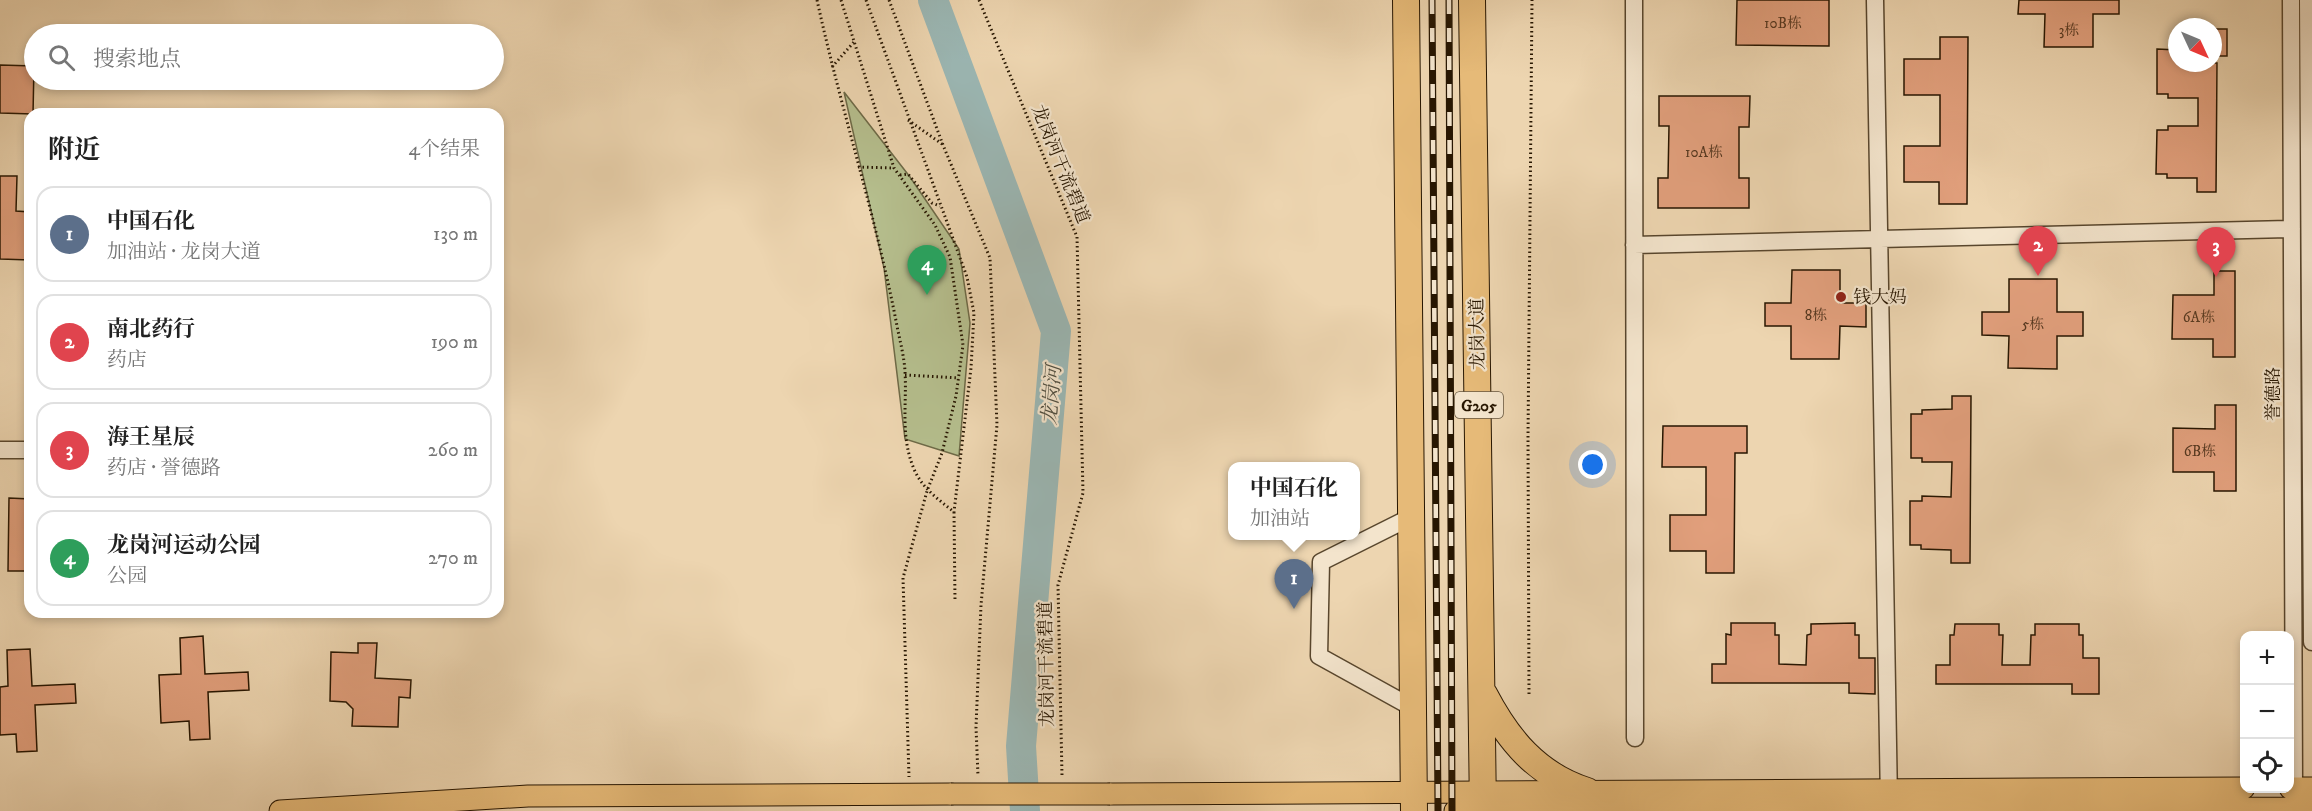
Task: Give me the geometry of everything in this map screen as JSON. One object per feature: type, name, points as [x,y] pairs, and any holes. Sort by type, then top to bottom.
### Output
[{"type":"highway","points":[[1407,0],[1414,802]]},
{"type":"highway","name":"龙岗大道","points":[[1472,0],[1483,804]]},
{"type":"highway","points":[[1483,693],[1506,733],[1522,752],[1542,770],[1565,784],[1586,804]]},
{"type":"main road","points":[[280,811],[910,794],[1110,794],[1483,804],[1586,804],[1889,800],[2240,788]]},
{"type":"main road","points":[[1889,800],[2266,809],[2312,808]]},
{"type":"main road","points":[[1455,811],[1483,804]]},
{"type":"street","points":[[1634,0],[1635,738]]},
{"type":"street","points":[[1875,0],[1889,800]]},
{"type":"street","name":"誉德路","points":[[2291,0],[2298,788]]},
{"type":"street","name":"誉德路","points":[[2308,0],[2312,642]]},
{"type":"street","points":[[1634,245],[2292,229]]},
{"type":"street","points":[[0,450],[24,450]]},
{"type":"street","points":[[1411,518],[1321,562],[1319,656],[1413,708]]},
{"type":"path","points":[[817,0],[858,167],[882,248],[905,375],[904,435],[914,470],[927,491],[954,512]]},
{"type":"path","points":[[841,0],[894,168],[935,225],[950,257],[963,345],[959,378],[942,453],[927,491],[903,578],[910,794]]},
{"type":"path","points":[[866,0],[967,276],[974,313],[971,368],[954,512],[955,601]]},
{"type":"path","points":[[889,0],[943,145],[990,258],[997,425],[981,605],[976,727],[978,779]]},
{"type":"path","name":"龙岗河干流碧道","points":[[980,0],[1077,237],[1083,493],[1058,585],[1062,778]]},
{"type":"path","points":[[1529,694],[1528,437],[1533,0]]},
{"type":"path","points":[[832,67],[854,42]]},
{"type":"path","points":[[908,120],[943,145]]},
{"type":"path","points":[[858,167],[894,168]]},
{"type":"path","points":[[899,175],[908,174],[932,202],[941,207]]},
{"type":"path","points":[[905,375],[959,378]]},
{"type":"green space","points":[[844,92],[910,177],[959,249],[970,323],[959,456],[905,439],[884,268]]},
{"type":"building","points":[[1737,0],[1829,0],[1829,46],[1736,45]]},
{"type":"building","points":[[2019,0],[2119,0],[2119,14],[2093,14],[2093,47],[2044,47],[2045,14],[2018,14]]},
{"type":"building","points":[[2222,29],[2227,29],[2227,56],[2222,56]]},
{"type":"building","points":[[1940,37],[1968,37],[1967,204],[1939,204],[1939,182],[1904,182],[1904,146],[1940,146],[1940,95],[1904,95],[1904,59],[1940,59]]},
{"type":"building","points":[[2157,49],[2168,50],[2168,72],[2217,72],[2216,192],[2197,192],[2197,178],[2167,178],[2167,174],[2156,174],[2157,130],[2168,130],[2168,126],[2198,126],[2198,98],[2168,98],[2168,94],[2157,94]]},
{"type":"building","points":[[0,65],[24,66],[24,90],[34,90],[33,108],[24,108],[24,114],[0,113]]},
{"type":"building","points":[[1659,96],[1750,96],[1749,127],[1739,127],[1739,178],[1749,178],[1749,208],[1658,208],[1658,178],[1668,178],[1669,126],[1659,126]]},
{"type":"building","points":[[0,176],[17,176],[16,211],[24,212],[24,260],[0,259]]},
{"type":"building","points":[[1792,270],[1840,270],[1840,303],[1866,303],[1866,327],[1840,326],[1839,359],[1791,359],[1791,326],[1765,326],[1765,303],[1791,303]]},
{"type":"building","points":[[2214,271],[2235,271],[2235,357],[2213,357],[2213,339],[2172,339],[2173,295],[2214,295]]},
{"type":"building","points":[[2009,279],[2057,279],[2057,312],[2083,312],[2083,336],[2057,336],[2057,369],[2008,368],[2009,336],[1982,335],[1982,312],[2009,312]]},
{"type":"building","points":[[1952,396],[1971,396],[1970,563],[1951,563],[1951,550],[1921,549],[1921,545],[1910,545],[1910,501],[1922,501],[1922,496],[1951,497],[1952,462],[1922,462],[1922,458],[1911,458],[1911,414],[1922,414],[1922,410],[1952,409]]},
{"type":"building","points":[[2215,405],[2236,405],[2236,491],[2214,491],[2214,472],[2173,472],[2173,428],[2215,429]]},
{"type":"building","points":[[1663,426],[1747,426],[1747,453],[1735,453],[1734,573],[1706,573],[1706,551],[1670,551],[1670,515],[1706,515],[1706,467],[1662,467]]},
{"type":"building","points":[[9,498],[24,499],[24,571],[8,571]]},
{"type":"building","points":[[1731,623],[1775,623],[1775,635],[1779,635],[1779,664],[1806,665],[1807,635],[1811,634],[1811,624],[1855,623],[1855,635],[1859,635],[1859,658],[1875,658],[1875,694],[1849,693],[1849,683],[1712,683],[1712,664],[1726,664],[1726,634],[1731,635]]},
{"type":"building","points":[[1955,624],[1999,624],[1999,635],[2003,635],[2002,665],[2030,665],[2031,635],[2035,635],[2035,624],[2079,624],[2079,635],[2083,635],[2083,658],[2099,658],[2099,694],[2072,694],[2072,684],[1936,684],[1936,665],[1950,665],[1950,635],[1954,635]]},
{"type":"building","points":[[203,636],[205,674],[248,672],[249,690],[208,692],[210,739],[190,740],[189,721],[161,723],[159,675],[181,674],[180,638]]},
{"type":"building","points":[[358,643],[377,643],[375,678],[411,680],[410,698],[399,697],[398,727],[352,726],[353,709],[346,702],[330,701],[331,652],[358,653]]},
{"type":"building","points":[[30,649],[32,686],[75,684],[76,703],[35,705],[37,751],[17,752],[16,734],[0,735],[0,687],[8,686],[7,650]]},
{"type":"waterway","name":"龙岗河","points":[[933,0],[1056,331],[1021,746],[1025,811]]},
{"type":"railway","points":[[1432,0],[1438,811]]},
{"type":"railway","points":[[1449,0],[1452,811]]},
{"type":"place","name":"南北药行","points":[[2038,276]]},
{"type":"place","name":"海王星辰","points":[[2216,277]]},
{"type":"place","name":"龙岗河运动公园","points":[[927,295]]},
{"type":"place","name":"钱大妈","points":[[1841,297]]},
{"type":"place","name":"中国石化","points":[[1294,609]]}]
